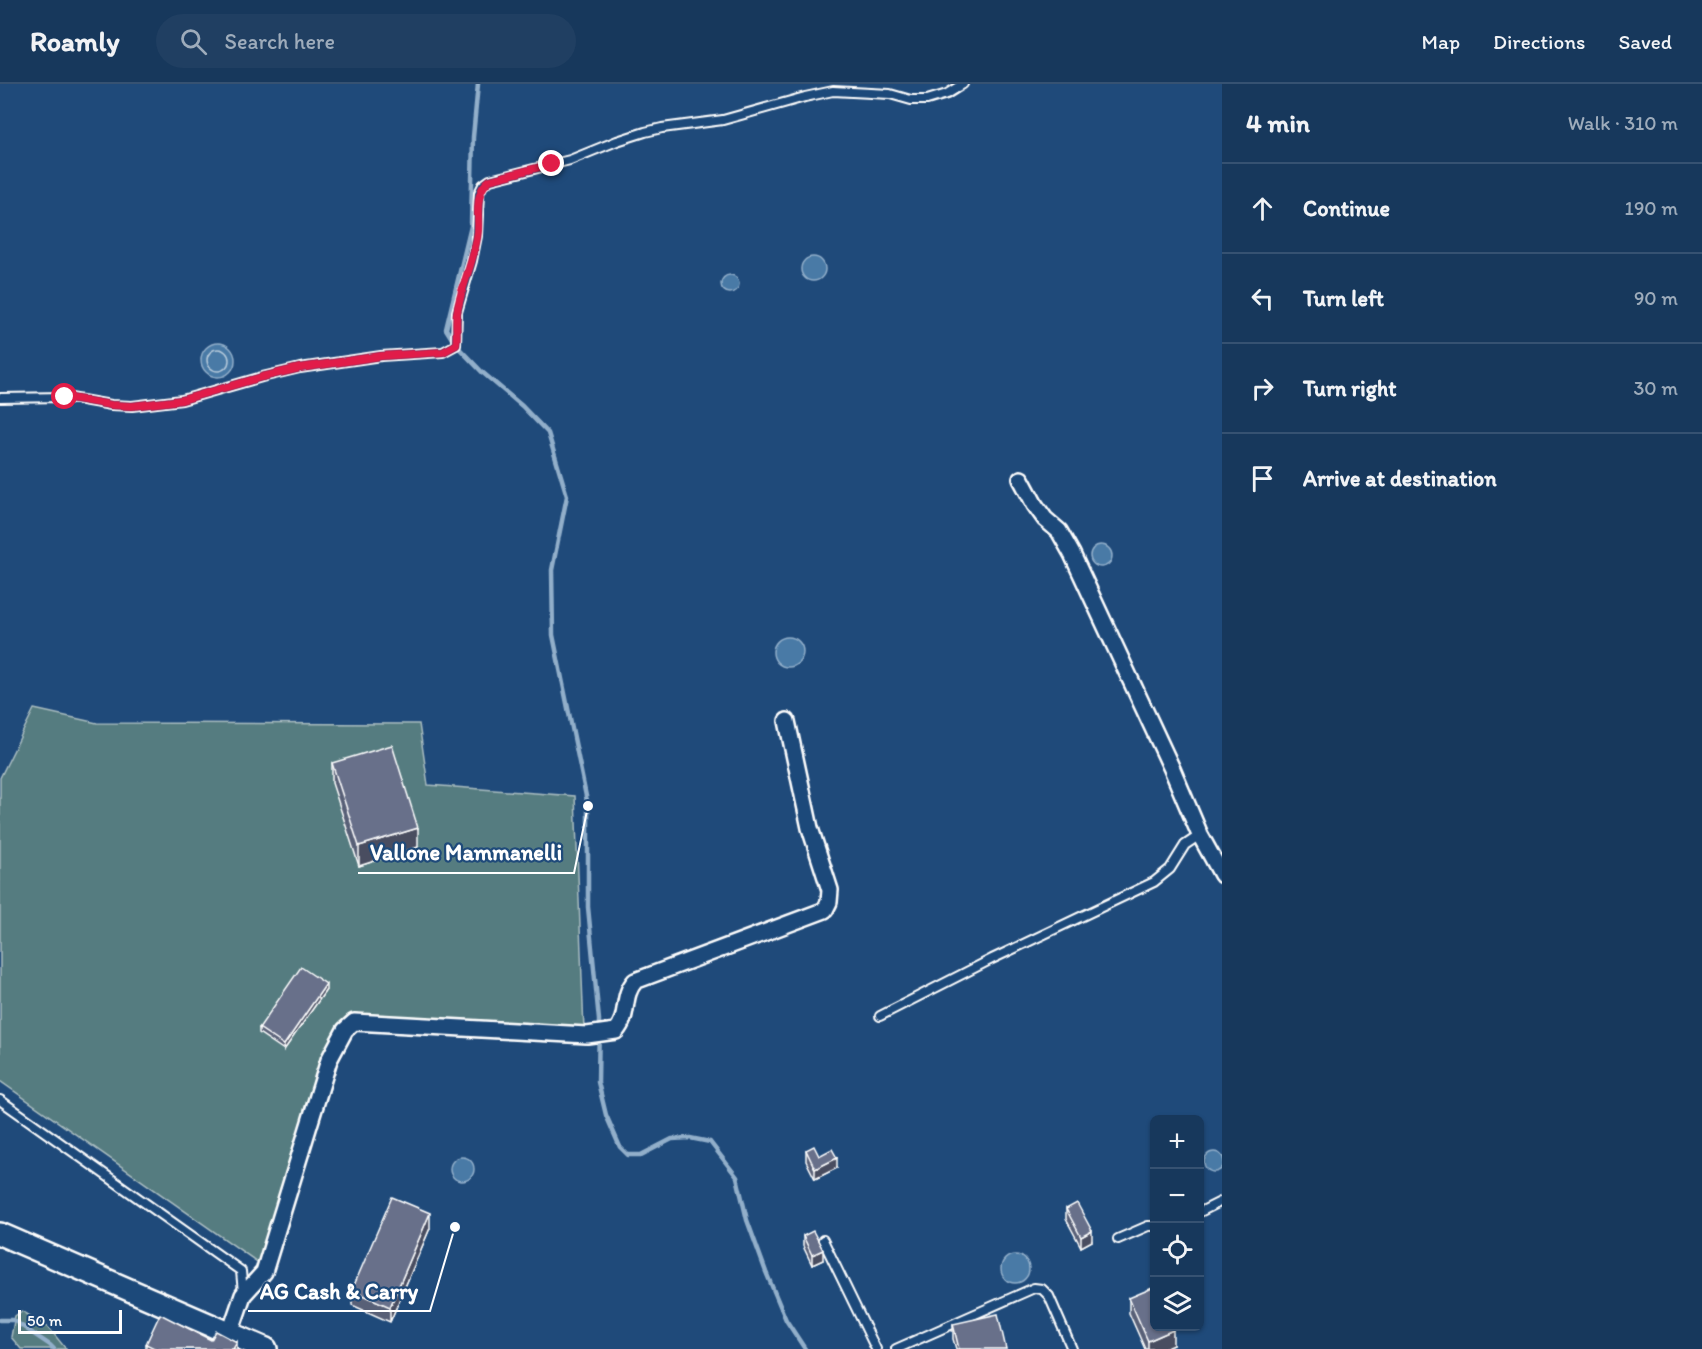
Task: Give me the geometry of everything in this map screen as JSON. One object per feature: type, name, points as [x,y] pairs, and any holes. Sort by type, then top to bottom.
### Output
[{"type":"main road","points":[[0,1234],[266,1349]]},
{"type":"street","points":[[1021,478],[1035,505],[1045,519],[1059,531],[1072,554],[1173,769],[1200,835],[1222,875]]},
{"type":"street","points":[[230,1333],[243,1295],[264,1272],[329,1059],[345,1030],[354,1022],[588,1035],[608,1033],[616,1031],[622,1024],[628,988],[635,981],[825,910],[829,902],[830,890],[810,828],[787,721]]},
{"type":"lane","points":[[0,398],[65,397],[111,405],[132,406],[182,400],[300,368],[381,356],[443,352],[456,345],[457,312],[477,236],[479,193],[483,185],[490,180],[570,160],[645,132],[723,120],[833,91],[890,94],[911,100],[927,100],[947,94],[963,84]]},
{"type":"lane","points":[[880,1016],[992,959],[1154,882],[1170,869],[1185,844],[1200,835]]},
{"type":"lane","points":[[0,1100],[241,1271],[243,1295]]},
{"type":"lane","points":[[1204,1210],[1222,1201]]},
{"type":"lane","points":[[1118,1239],[1150,1226]]},
{"type":"lane","points":[[823,1240],[876,1349]]},
{"type":"lane","points":[[896,1349],[1034,1288],[1042,1289],[1049,1296],[1072,1349]]},
{"type":"green space","points":[[34,709],[97,723],[419,724],[428,785],[575,796],[584,1031],[348,1016],[325,1061],[263,1266],[0,1081],[0,778]]},
{"type":"green space","points":[[22,1311],[49,1328],[66,1349],[21,1349],[11,1337],[15,1316]]},
{"type":"water","points":[[813,257],[822,260],[825,269],[822,278],[813,281],[804,278],[801,269],[804,260]]},
{"type":"water","points":[[730,275],[736,278],[739,284],[736,290],[730,293],[724,290],[721,284],[724,278]]},
{"type":"water","points":[[218,343],[230,348],[235,360],[230,372],[218,377],[206,372],[201,360],[206,348]]},
{"type":"water","points":[[1101,545],[1109,548],[1112,556],[1109,564],[1101,567],[1093,564],[1090,556],[1093,548]]},
{"type":"water","points":[[788,637],[798,642],[803,652],[798,662],[788,667],[778,662],[773,652],[778,642]]},
{"type":"water","points":[[1210,1153],[1218,1153],[1223,1158],[1223,1166],[1218,1171],[1210,1171],[1205,1166],[1205,1158]]},
{"type":"water","points":[[462,1157],[467,1158],[473,1164],[473,1174],[467,1180],[462,1181],[457,1180],[451,1174],[450,1169],[451,1164],[457,1158]]},
{"type":"water","points":[[1015,1255],[1025,1259],[1029,1269],[1025,1279],[1015,1283],[1005,1279],[1001,1269],[1005,1259]]},
{"type":"building","points":[[392,745],[418,828],[359,846],[332,763]]},
{"type":"building","points":[[301,967],[326,984],[284,1045],[259,1028]]},
{"type":"building","points":[[814,1146],[819,1156],[832,1149],[837,1158],[815,1169],[806,1150]]},
{"type":"building","points":[[392,1197],[430,1213],[390,1307],[352,1290]]},
{"type":"building","points":[[1077,1203],[1092,1231],[1081,1237],[1066,1209]]},
{"type":"building","points":[[813,1231],[823,1250],[812,1255],[803,1236]]},
{"type":"building","points":[[1150,1289],[1150,1331],[1171,1331],[1148,1341],[1129,1298]]},
{"type":"building","points":[[160,1314],[211,1340],[216,1331],[237,1342],[233,1349],[156,1349],[146,1344]]},
{"type":"building","points":[[998,1314],[1006,1349],[959,1349],[953,1324]]},
{"type":"waterway","points":[[478,84],[473,137],[471,226],[446,329],[456,345],[482,372],[522,406],[548,433],[567,496],[552,570],[553,635],[588,806],[588,907],[599,1020],[598,1082],[606,1115],[620,1147],[628,1155],[641,1155],[672,1139],[690,1138],[710,1142],[737,1177],[747,1220],[766,1272],[786,1320],[805,1349]]},
{"type":"waterway","points":[[0,1320],[13,1320],[54,1349]]},
{"type":"place","name":"Vallone Mammanelli","points":[[588,806]]},
{"type":"place","name":"AG Cash & Carry","points":[[455,1227]]},
{"type":"route","points":[[65,397],[111,405],[132,406],[182,400],[300,368],[381,356],[443,352],[456,345],[457,312],[472,261],[480,211],[479,193],[483,185],[490,180],[552,164]]}]
